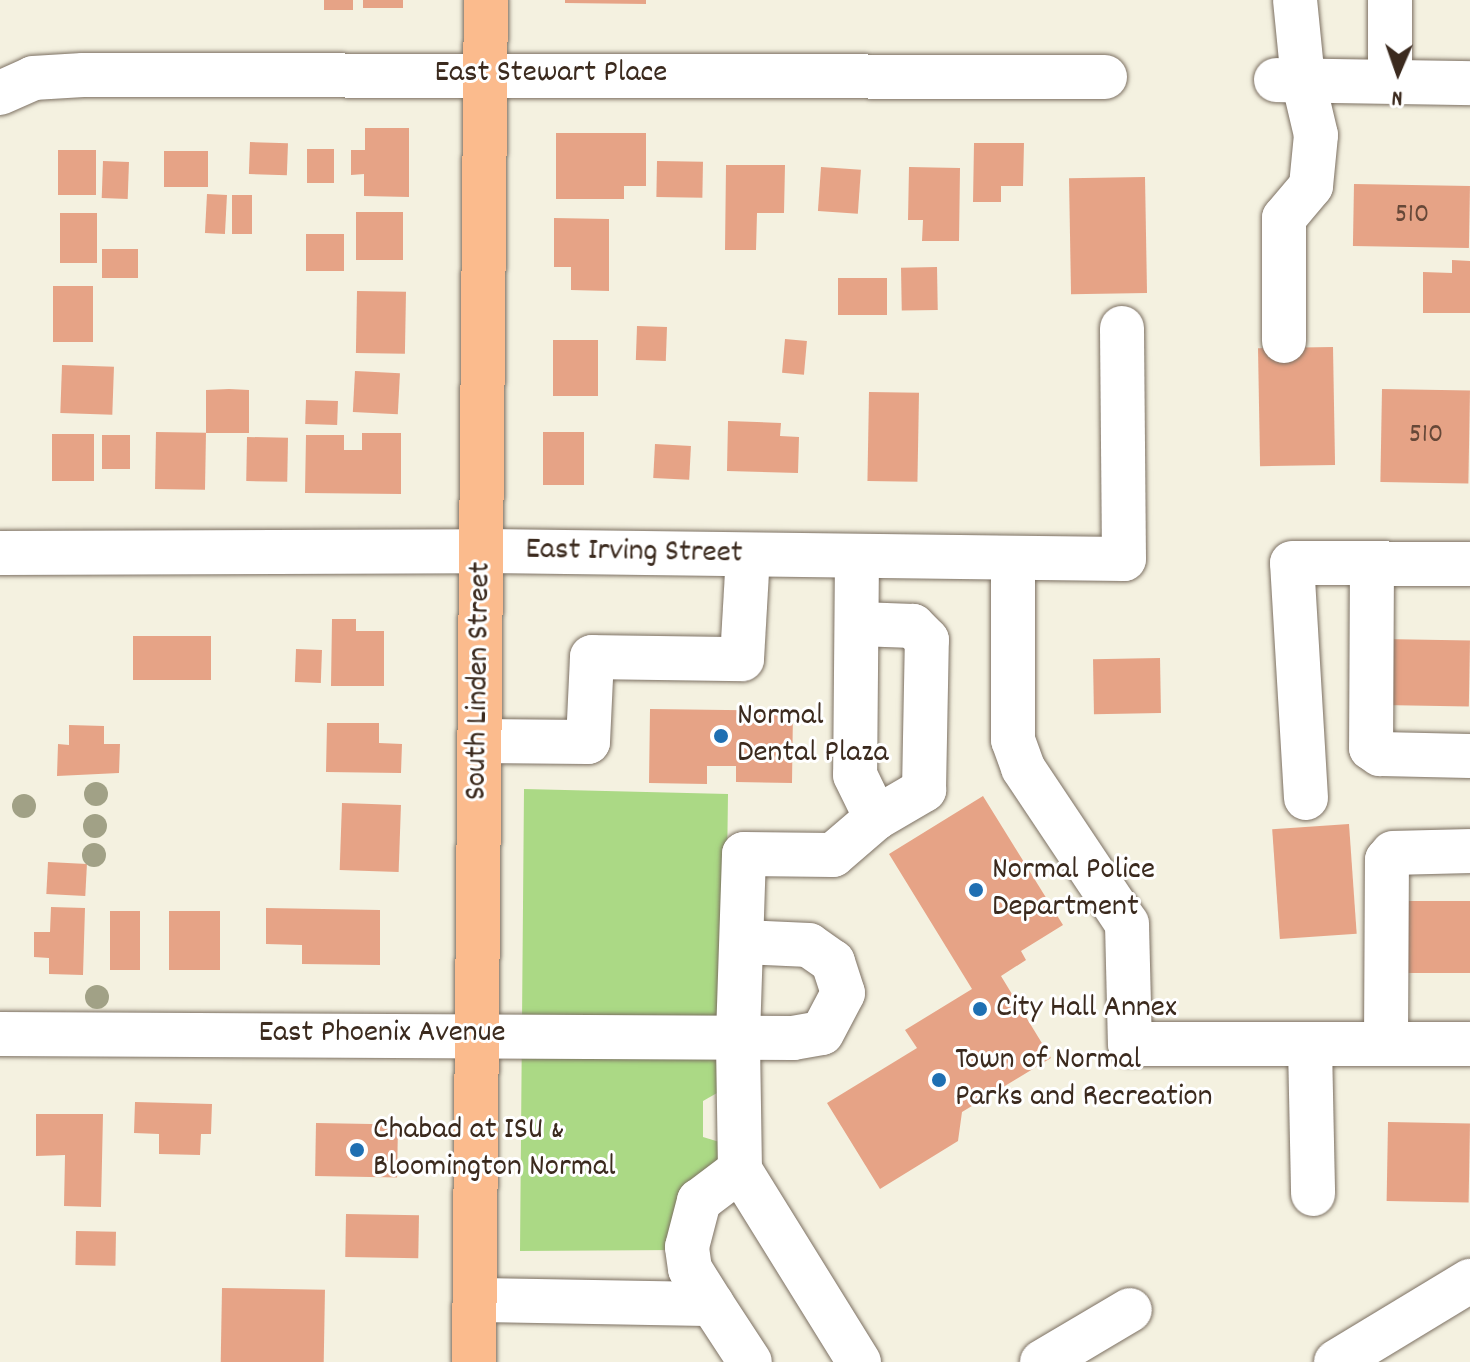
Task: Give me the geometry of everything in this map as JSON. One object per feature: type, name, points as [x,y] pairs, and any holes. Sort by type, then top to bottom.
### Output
[{"type":"main road","name":"South Linden Street","points":[[474,1362],[486,0]]},
{"type":"street","points":[[1284,341],[1284,218],[1311,186],[1316,135],[1290,80],[1295,0]]},
{"type":"street","points":[[1390,0],[1390,81]]},
{"type":"street","name":"East Stewart Place","points":[[0,93],[33,78],[83,75],[485,73],[1105,77]]},
{"type":"street","points":[[1290,80],[1470,83]]},
{"type":"street","name":"East Irving Street","points":[[0,553],[481,551],[1124,559],[1122,328]]},
{"type":"street","points":[[479,741],[588,742],[592,657],[742,659],[748,555]]},
{"type":"street","points":[[857,557],[859,624],[854,643],[855,775],[876,818]]},
{"type":"street","points":[[1013,558],[1013,740],[1023,768],[1127,924],[1130,1044],[1470,1044]]},
{"type":"street","points":[[1306,798],[1292,563],[1470,564]]},
{"type":"street","points":[[1372,563],[1371,748],[1380,754],[1470,756]]},
{"type":"street","points":[[859,624],[913,626],[927,640],[924,790],[876,818],[833,855],[744,854],[743,942],[751,1036],[740,1170],[859,1362]]},
{"type":"street","points":[[1386,1043],[1387,860],[1393,853],[1470,851]]},
{"type":"street","name":"East Phoenix Avenue","points":[[0,1034],[751,1036],[822,1033],[843,993],[833,962],[809,945],[743,942]]},
{"type":"street","points":[[1310,1046],[1313,1194]]},
{"type":"street","points":[[740,1170],[699,1201],[687,1247],[690,1269],[750,1362]]},
{"type":"street","points":[[1336,1362],[1470,1281]]},
{"type":"street","points":[[475,1300],[712,1304]]},
{"type":"street","points":[[1042,1362],[1130,1310]]},
{"type":"green space","points":[[524,789],[728,794],[724,1089],[703,1101],[703,1137],[726,1144],[676,1250],[520,1251]]},
{"type":"building","points":[[324,0],[353,0],[353,10],[324,10]]},
{"type":"building","points":[[363,0],[403,0],[403,8],[363,8]]},
{"type":"building","points":[[565,0],[646,0],[646,4],[565,3]]},
{"type":"building","points":[[365,128],[409,128],[409,197],[364,196],[364,174],[351,175],[351,150],[365,150]]},
{"type":"building","points":[[556,133],[646,133],[646,186],[624,186],[624,199],[556,199]]},
{"type":"building","points":[[250,142],[288,143],[287,175],[249,174]]},
{"type":"building","points":[[974,143],[1024,143],[1023,186],[1001,186],[1001,202],[973,202]]},
{"type":"building","points":[[307,149],[334,149],[334,183],[307,183]]},
{"type":"building","points":[[58,150],[96,150],[96,195],[58,195]]},
{"type":"building","points":[[164,151],[208,151],[208,187],[164,187]]},
{"type":"building","points":[[103,161],[129,162],[128,199],[102,198]]},
{"type":"building","points":[[657,161],[703,162],[702,198],[656,197]]},
{"type":"building","points":[[726,165],[785,165],[784,213],[757,213],[756,250],[725,250]]},
{"type":"building","points":[[821,167],[861,170],[858,214],[818,211]]},
{"type":"building","points":[[909,167],[960,168],[959,241],[922,241],[923,220],[908,220]]},
{"type":"building","points":[[1145,177],[1147,293],[1071,294],[1069,178]]},
{"type":"building","points":[[1354,184],[1470,186],[1469,248],[1353,246]]},
{"type":"building","points":[[207,194],[227,195],[225,234],[205,233]]},
{"type":"building","points":[[232,195],[252,195],[252,234],[232,234]]},
{"type":"building","points":[[356,212],[403,212],[403,260],[356,260]]},
{"type":"building","points":[[60,213],[97,213],[97,263],[60,263]]},
{"type":"building","points":[[554,218],[609,219],[609,291],[571,290],[571,267],[554,267]]},
{"type":"building","points":[[306,234],[344,234],[344,271],[306,271]]},
{"type":"building","points":[[102,249],[138,249],[138,278],[102,278]]},
{"type":"building","points":[[1452,260],[1470,261],[1470,313],[1423,313],[1423,272],[1452,273]]},
{"type":"building","points":[[937,267],[938,310],[902,311],[901,268]]},
{"type":"building","points":[[838,278],[887,278],[887,315],[838,315]]},
{"type":"building","points":[[53,286],[93,286],[93,342],[53,342]]},
{"type":"building","points":[[357,291],[406,292],[405,354],[356,353]]},
{"type":"building","points":[[637,326],[667,327],[666,361],[636,360]]},
{"type":"building","points":[[785,339],[807,341],[804,375],[782,373]]},
{"type":"building","points":[[553,340],[598,340],[598,396],[553,396]]},
{"type":"building","points":[[1333,347],[1335,465],[1260,466],[1258,348]]},
{"type":"building","points":[[62,365],[114,367],[112,415],[60,413]]},
{"type":"building","points":[[355,371],[400,373],[398,414],[353,412]]},
{"type":"building","points":[[1382,389],[1470,391],[1468,484],[1380,482]]},
{"type":"building","points":[[206,390],[249,390],[249,433],[206,433]]},
{"type":"building","points":[[869,392],[919,393],[917,482],[867,481]]},
{"type":"building","points":[[306,400],[338,401],[337,425],[305,424]]},
{"type":"building","points":[[728,421],[781,423],[780,436],[799,437],[798,473],[727,471]]},
{"type":"building","points":[[156,432],[206,433],[205,490],[155,489]]},
{"type":"building","points":[[543,432],[584,432],[584,485],[543,485]]},
{"type":"building","points":[[362,433],[401,433],[401,494],[305,493],[306,435],[344,435],[344,450],[362,450]]},
{"type":"building","points":[[52,434],[94,434],[94,481],[52,481]]},
{"type":"building","points":[[102,435],[130,435],[130,469],[102,469]]},
{"type":"building","points":[[247,437],[288,438],[287,482],[246,481]]},
{"type":"building","points":[[655,444],[691,446],[689,480],[653,478]]},
{"type":"building","points":[[332,619],[356,619],[356,631],[384,631],[384,686],[331,686]]},
{"type":"building","points":[[133,636],[211,636],[211,680],[133,680]]},
{"type":"building","points":[[1383,639],[1470,641],[1469,707],[1382,705]]},
{"type":"building","points":[[296,649],[322,650],[321,683],[295,682]]},
{"type":"building","points":[[1160,658],[1161,713],[1094,714],[1093,659]]},
{"type":"building","name":"Normal Dental Plaza","points":[[650,709],[793,711],[792,783],[736,782],[736,766],[707,766],[707,784],[649,783]]},
{"type":"building","points":[[327,723],[379,723],[379,743],[402,744],[401,773],[326,772]]},
{"type":"building","points":[[69,725],[104,726],[104,744],[120,744],[119,773],[57,776],[58,744],[69,745]]},
{"type":"building","name":"City Hall Annex","points":[[983,796],[1063,925],[1021,951],[1026,960],[1001,976],[1051,1058],[962,1112],[958,1141],[880,1189],[827,1103],[917,1048],[905,1030],[972,989],[889,854]]},
{"type":"building","points":[[342,803],[401,805],[399,872],[340,870]]},
{"type":"building","points":[[1349,824],[1357,934],[1280,939],[1272,829]]},
{"type":"building","points":[[48,862],[87,864],[85,896],[46,894]]},
{"type":"building","points":[[1401,901],[1470,901],[1470,973],[1401,973]]},
{"type":"building","points":[[51,907],[85,908],[83,975],[49,974],[49,958],[34,957],[34,932],[50,932]]},
{"type":"building","points":[[266,908],[380,910],[380,965],[302,964],[302,945],[266,944]]},
{"type":"building","points":[[110,911],[140,911],[140,970],[110,970]]},
{"type":"building","points":[[169,911],[220,911],[220,970],[169,970]]},
{"type":"building","points":[[135,1102],[212,1104],[211,1134],[201,1134],[200,1155],[159,1154],[159,1134],[134,1133]]},
{"type":"building","points":[[36,1114],[103,1114],[101,1207],[64,1206],[65,1155],[36,1156]]},
{"type":"building","points":[[1388,1122],[1470,1123],[1469,1202],[1387,1201]]},
{"type":"building","name":"Chabad at ISU & Bloomington Normal","points":[[316,1123],[398,1124],[397,1177],[315,1176]]},
{"type":"building","points":[[346,1214],[419,1215],[418,1258],[345,1257]]},
{"type":"building","points":[[76,1231],[116,1232],[115,1266],[75,1265]]},
{"type":"building","points":[[222,1288],[325,1290],[324,1362],[221,1362]]},
{"type":"place","name":"Normal Dental Plaza","points":[[721,736]]},
{"type":"place","name":"Normal Police Department","points":[[976,890]]},
{"type":"place","name":"City Hall Annex","points":[[980,1009]]},
{"type":"place","name":"Town of Normal Parks and Recreation","points":[[939,1080]]},
{"type":"place","name":"Chabad at ISU & Bloomington Normal","points":[[357,1150]]}]
